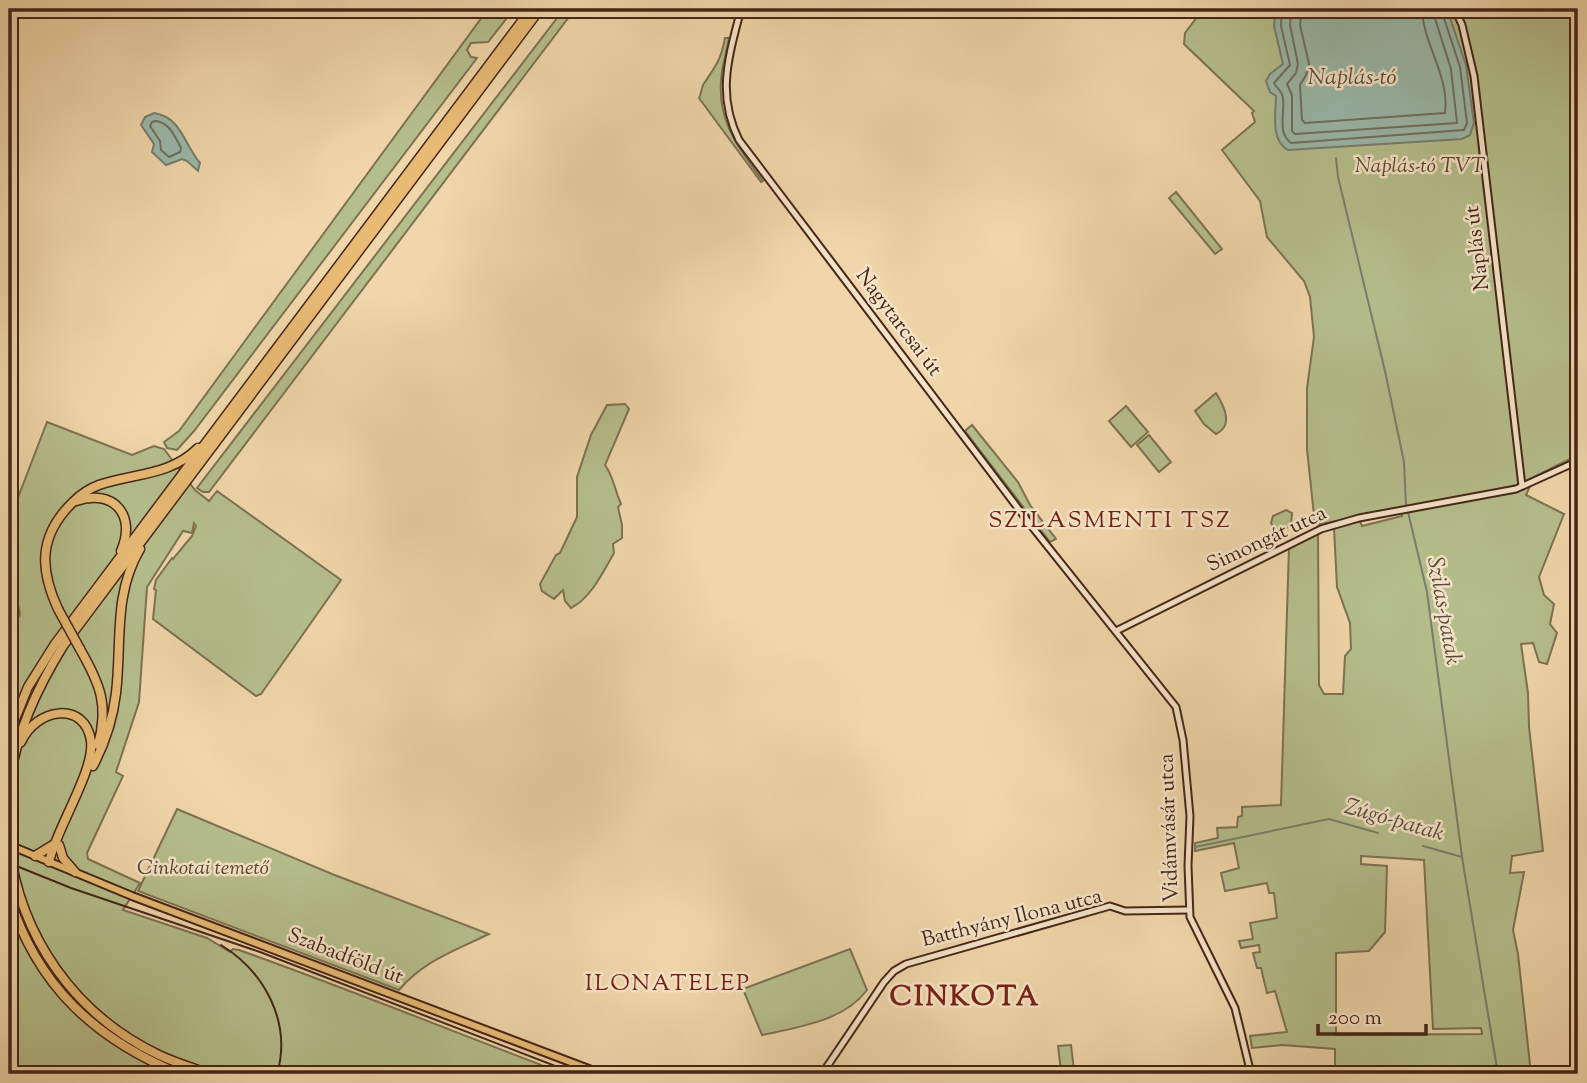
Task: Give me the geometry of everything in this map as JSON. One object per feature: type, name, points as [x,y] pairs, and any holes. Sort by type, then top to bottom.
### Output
[{"type":"highway","points":[[9,734],[21,701],[37,672],[531,9]]},
{"type":"highway","points":[[9,785],[26,715],[52,663],[80,621],[540,9]]},
{"type":"highway","points":[[49,862],[90,766],[99,742],[103,719],[102,697],[93,671],[58,609],[47,581],[46,550],[57,519],[81,494],[97,486],[162,471],[175,465],[196,450],[223,420]]},
{"type":"highway","points":[[73,502],[88,497],[102,498],[112,502],[121,511],[126,522],[126,538],[110,571]]},
{"type":"highway","points":[[90,766],[100,752],[114,710],[124,587],[134,559],[151,527]]},
{"type":"highway","points":[[11,768],[30,727],[44,716],[59,713],[74,717],[88,732],[91,746],[90,766]]},
{"type":"highway","points":[[9,845],[16,883],[29,922],[46,954],[69,987],[100,1018],[132,1041],[210,1074]]},
{"type":"highway","points":[[33,855],[56,845]]},
{"type":"highway","points":[[56,845],[75,872]]},
{"type":"highway","points":[[9,896],[34,953],[74,1007],[97,1028],[137,1055],[180,1074]]},
{"type":"main road","name":"Nagytarcsai út","points":[[741,9],[728,61],[725,98],[730,120],[740,140],[1033,528],[1116,631]]},
{"type":"main road","name":"Naplás út","points":[[1455,9],[1471,57],[1476,88],[1522,486]]},
{"type":"main road","name":"Simongát utca","points":[[1116,631],[1321,528],[1522,486],[1578,461]]},
{"type":"main road","name":"Vidámvásár utca","points":[[1116,631],[1161,687],[1178,713],[1190,816],[1189,910],[1193,924],[1235,1008],[1251,1074]]},
{"type":"main road","name":"Szabadföld út","points":[[9,845],[602,1074]]},
{"type":"main road","name":"Batthyány Ilona utca","points":[[822,1074],[889,975],[900,967],[916,960],[1110,906],[1121,911],[1189,910]]},
{"type":"green space","points":[[488,9],[514,9],[488,42],[471,43],[467,50],[471,57],[477,58],[194,431],[177,450],[167,448],[164,442],[179,431]]},
{"type":"green space","points":[[564,9],[575,9],[209,492],[197,488]]},
{"type":"green space","name":"Naplás-tó TVT","points":[[1203,9],[1578,9],[1578,455],[1534,477],[1526,495],[1564,514],[1539,577],[1544,595],[1554,604],[1550,624],[1557,633],[1547,664],[1539,662],[1533,643],[1521,644],[1543,851],[1512,856],[1510,873],[1524,872],[1513,930],[1531,1074],[1335,1074],[1335,1049],[1282,1045],[1252,1048],[1250,1036],[1287,1032],[1275,991],[1267,993],[1261,968],[1257,968],[1253,953],[1260,952],[1259,945],[1241,948],[1239,941],[1253,939],[1250,923],[1277,918],[1274,893],[1269,893],[1267,883],[1225,891],[1221,873],[1239,868],[1234,843],[1195,851],[1195,843],[1218,838],[1217,828],[1237,827],[1238,817],[1242,816],[1242,807],[1281,805],[1289,547],[1318,533],[1319,685],[1324,694],[1343,694],[1345,656],[1351,649],[1350,623],[1337,587],[1334,528],[1360,521],[1362,526],[1402,516],[1401,509],[1315,525],[1307,449],[1307,388],[1314,337],[1310,297],[1304,281],[1267,237],[1260,201],[1222,150],[1255,122],[1252,113],[1254,111],[1184,44],[1185,33]],"holes":[[[1361,856],[1424,860],[1433,1029],[1481,1028],[1482,1034],[1336,1035],[1336,953],[1369,951],[1385,932],[1387,866],[1361,864]]]},
{"type":"green space","points":[[725,38],[729,38],[721,88],[725,117],[736,143],[763,181],[761,182],[699,98],[720,57]]},
{"type":"green space","points":[[1176,192],[1222,249],[1215,254],[1169,198]]},
{"type":"green space","points":[[1216,393],[1226,420],[1225,426],[1216,434],[1204,424],[1195,411]]},
{"type":"green space","points":[[625,404],[629,409],[605,465],[621,504],[618,507],[622,538],[613,544],[614,553],[596,584],[585,598],[571,608],[565,601],[563,590],[554,599],[542,591],[540,584],[556,555],[560,553],[577,517],[577,477],[591,435],[607,405]]},
{"type":"green space","points":[[1126,406],[1148,432],[1131,447],[1109,421]]},
{"type":"green space","points":[[47,422],[132,455],[154,446],[164,449],[195,490],[209,501],[217,491],[341,580],[261,694],[256,696],[153,619],[156,580],[192,536],[196,526],[194,523],[192,533],[183,531],[147,587],[139,702],[116,772],[123,776],[87,853],[88,859],[140,883],[123,910],[207,938],[230,952],[233,949],[239,950],[280,965],[565,1074],[97,1074],[88,1069],[84,1074],[9,1074],[9,676],[18,661],[9,656],[9,638],[20,614],[9,564],[9,521]]},
{"type":"green space","points":[[972,425],[1018,482],[1030,505],[1056,539],[1050,542],[965,431]]},
{"type":"green space","points":[[1149,435],[1171,462],[1159,472],[1137,445]]},
{"type":"green space","points":[[1286,510],[1292,513],[1291,525],[1281,532],[1276,532],[1271,523],[1273,516]]},
{"type":"green space","name":"Cinkotai temető","points":[[177,809],[332,874],[489,934],[430,964],[399,990],[138,891]]},
{"type":"green space","points":[[850,949],[867,990],[857,1001],[820,1021],[762,1035],[743,989]]},
{"type":"green space","points":[[1071,1045],[1074,1070],[1061,1071],[1058,1046]]},
{"type":"water","name":"Naplás-tó","points":[[1276,9],[1447,9],[1466,65],[1474,123],[1470,135],[1462,139],[1288,150],[1282,146],[1276,133],[1276,96],[1270,92],[1266,81],[1270,74],[1283,64],[1274,26]]},
{"type":"water","points":[[154,113],[170,120],[181,132],[200,163],[198,171],[182,159],[166,165],[152,152],[154,144],[141,125],[145,117]]},
{"type":"waterway","name":"Szilas-patak","points":[[1336,158],[1338,177],[1404,462],[1406,507]]},
{"type":"waterway","name":"Szilas-patak","points":[[1408,512],[1427,592],[1462,857],[1498,1074]]},
{"type":"waterway","name":"Zúgó-patak","points":[[1195,847],[1329,819],[1378,833]]},
{"type":"waterway","name":"Zúgó-patak","points":[[1423,846],[1462,857]]},
{"type":"tram line","points":[[9,863],[71,888],[260,952],[576,1074]]},
{"type":"tram line","points":[[221,945],[250,969],[271,1000],[281,1036],[277,1074]]},
{"type":"district","name":"SZILASMENTI TSZ","points":[[1110,521]]},
{"type":"district","name":"ILONATELEP","points":[[668,984]]},
{"type":"district","name":"CINKOTA","points":[[965,998]]}]
